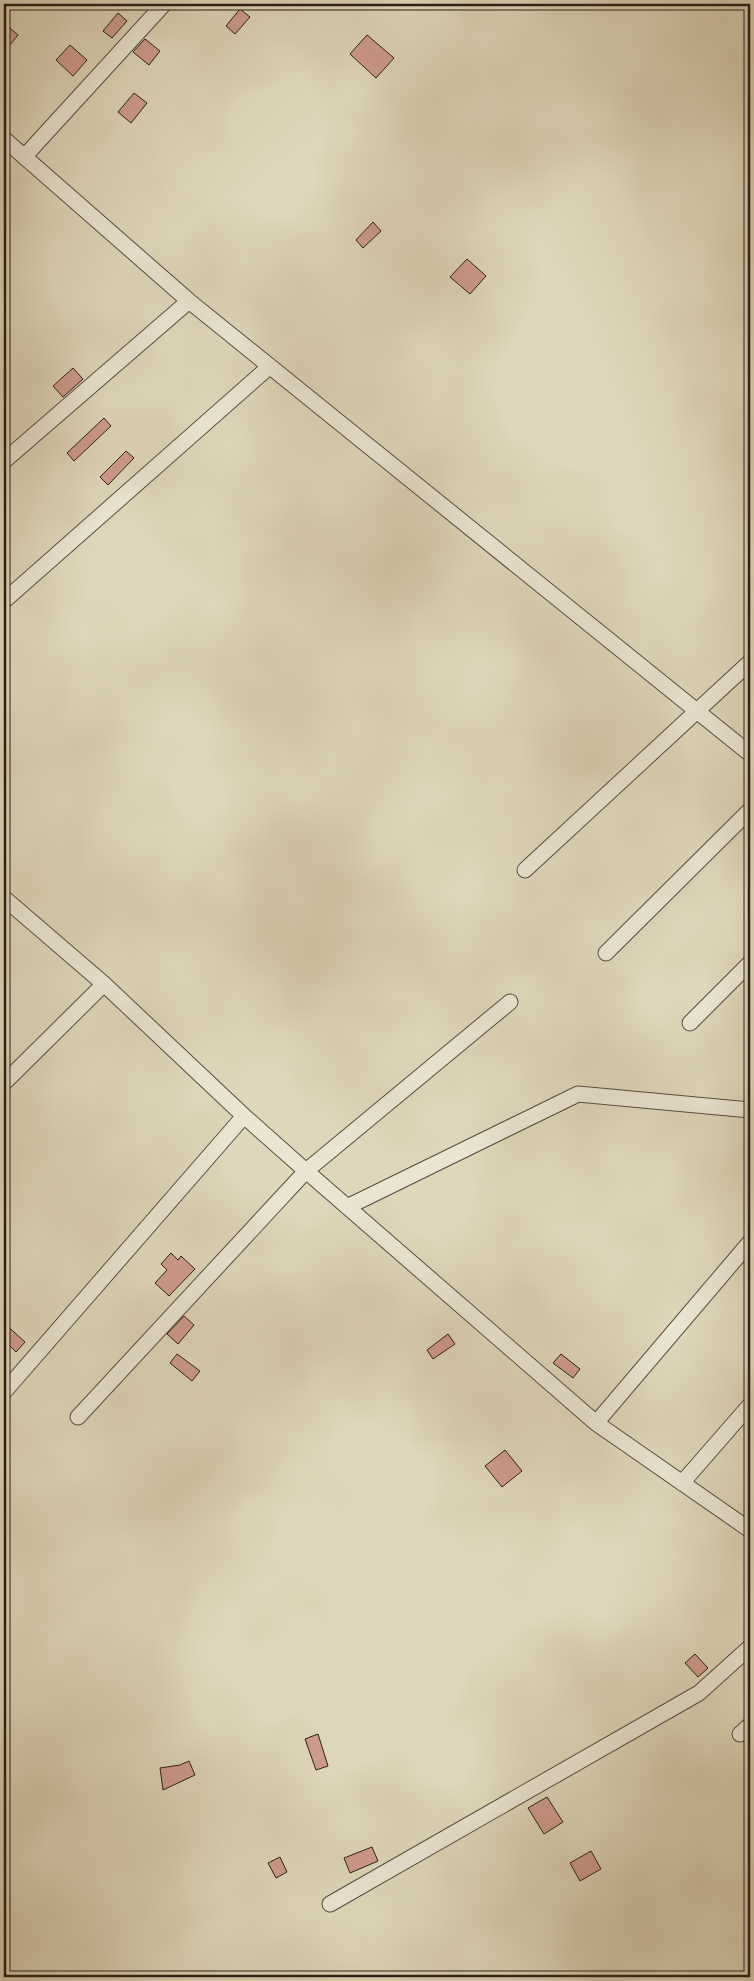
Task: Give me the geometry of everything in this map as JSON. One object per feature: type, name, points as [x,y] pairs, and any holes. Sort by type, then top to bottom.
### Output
[{"type":"street","points":[[24,157],[164,4]]},
{"type":"street","points":[[4,139],[189,301],[269,367],[750,754]]},
{"type":"street","points":[[4,461],[189,301]]},
{"type":"street","points":[[4,602],[269,367]]},
{"type":"street","points":[[525,870],[750,662]]},
{"type":"street","points":[[606,953],[750,810]]},
{"type":"street","points":[[4,898],[104,984],[244,1116],[306,1171],[596,1423],[750,1530]]},
{"type":"street","points":[[690,1023],[750,963]]},
{"type":"street","points":[[4,1083],[104,984]]},
{"type":"street","points":[[78,1417],[306,1171],[510,1002]]},
{"type":"street","points":[[347,1207],[578,1094],[750,1110]]},
{"type":"street","points":[[4,1392],[244,1116]]},
{"type":"street","points":[[596,1423],[750,1242]]},
{"type":"street","points":[[682,1483],[750,1405]]},
{"type":"street","points":[[330,1904],[698,1693],[750,1647]]},
{"type":"building","points":[[240,9],[250,17],[235,34],[226,26]]},
{"type":"building","points":[[118,13],[127,21],[112,38],[103,31]]},
{"type":"building","points":[[4,23],[18,35],[10,45],[4,39]]},
{"type":"building","points":[[367,35],[394,58],[376,78],[350,54]]},
{"type":"building","points":[[145,39],[160,51],[149,65],[133,52]]},
{"type":"building","points":[[70,45],[87,60],[73,76],[56,60]]},
{"type":"building","points":[[134,93],[147,103],[131,123],[118,112]]},
{"type":"building","points":[[373,222],[381,231],[363,248],[356,240]]},
{"type":"building","points":[[467,259],[486,276],[470,294],[450,277]]},
{"type":"building","points":[[73,368],[83,379],[63,397],[53,386]]},
{"type":"building","points":[[104,418],[111,426],[74,461],[67,453]]},
{"type":"building","points":[[126,451],[134,458],[108,485],[100,477]]},
{"type":"building","points":[[171,1253],[178,1260],[181,1256],[195,1269],[169,1296],[155,1283],[167,1270],[161,1264]]},
{"type":"building","points":[[184,1316],[194,1325],[178,1344],[167,1334]]},
{"type":"building","points":[[4,1323],[25,1342],[16,1352],[4,1340]]},
{"type":"building","points":[[448,1334],[455,1344],[433,1359],[427,1350]]},
{"type":"building","points":[[177,1354],[200,1371],[192,1381],[170,1363]]},
{"type":"building","points":[[561,1354],[580,1369],[573,1378],[553,1363]]},
{"type":"building","points":[[505,1450],[522,1471],[502,1487],[485,1466]]},
{"type":"building","points":[[695,1654],[708,1668],[698,1677],[685,1663]]},
{"type":"building","points":[[318,1734],[328,1766],[316,1770],[305,1739]]},
{"type":"building","points":[[189,1761],[195,1775],[163,1790],[160,1768],[180,1765]]},
{"type":"building","points":[[547,1797],[563,1822],[544,1834],[528,1808]]},
{"type":"building","points":[[372,1847],[378,1861],[350,1873],[344,1858]]},
{"type":"building","points":[[591,1851],[601,1869],[580,1881],[570,1863]]},
{"type":"building","points":[[280,1857],[287,1872],[276,1878],[268,1863]]}]
